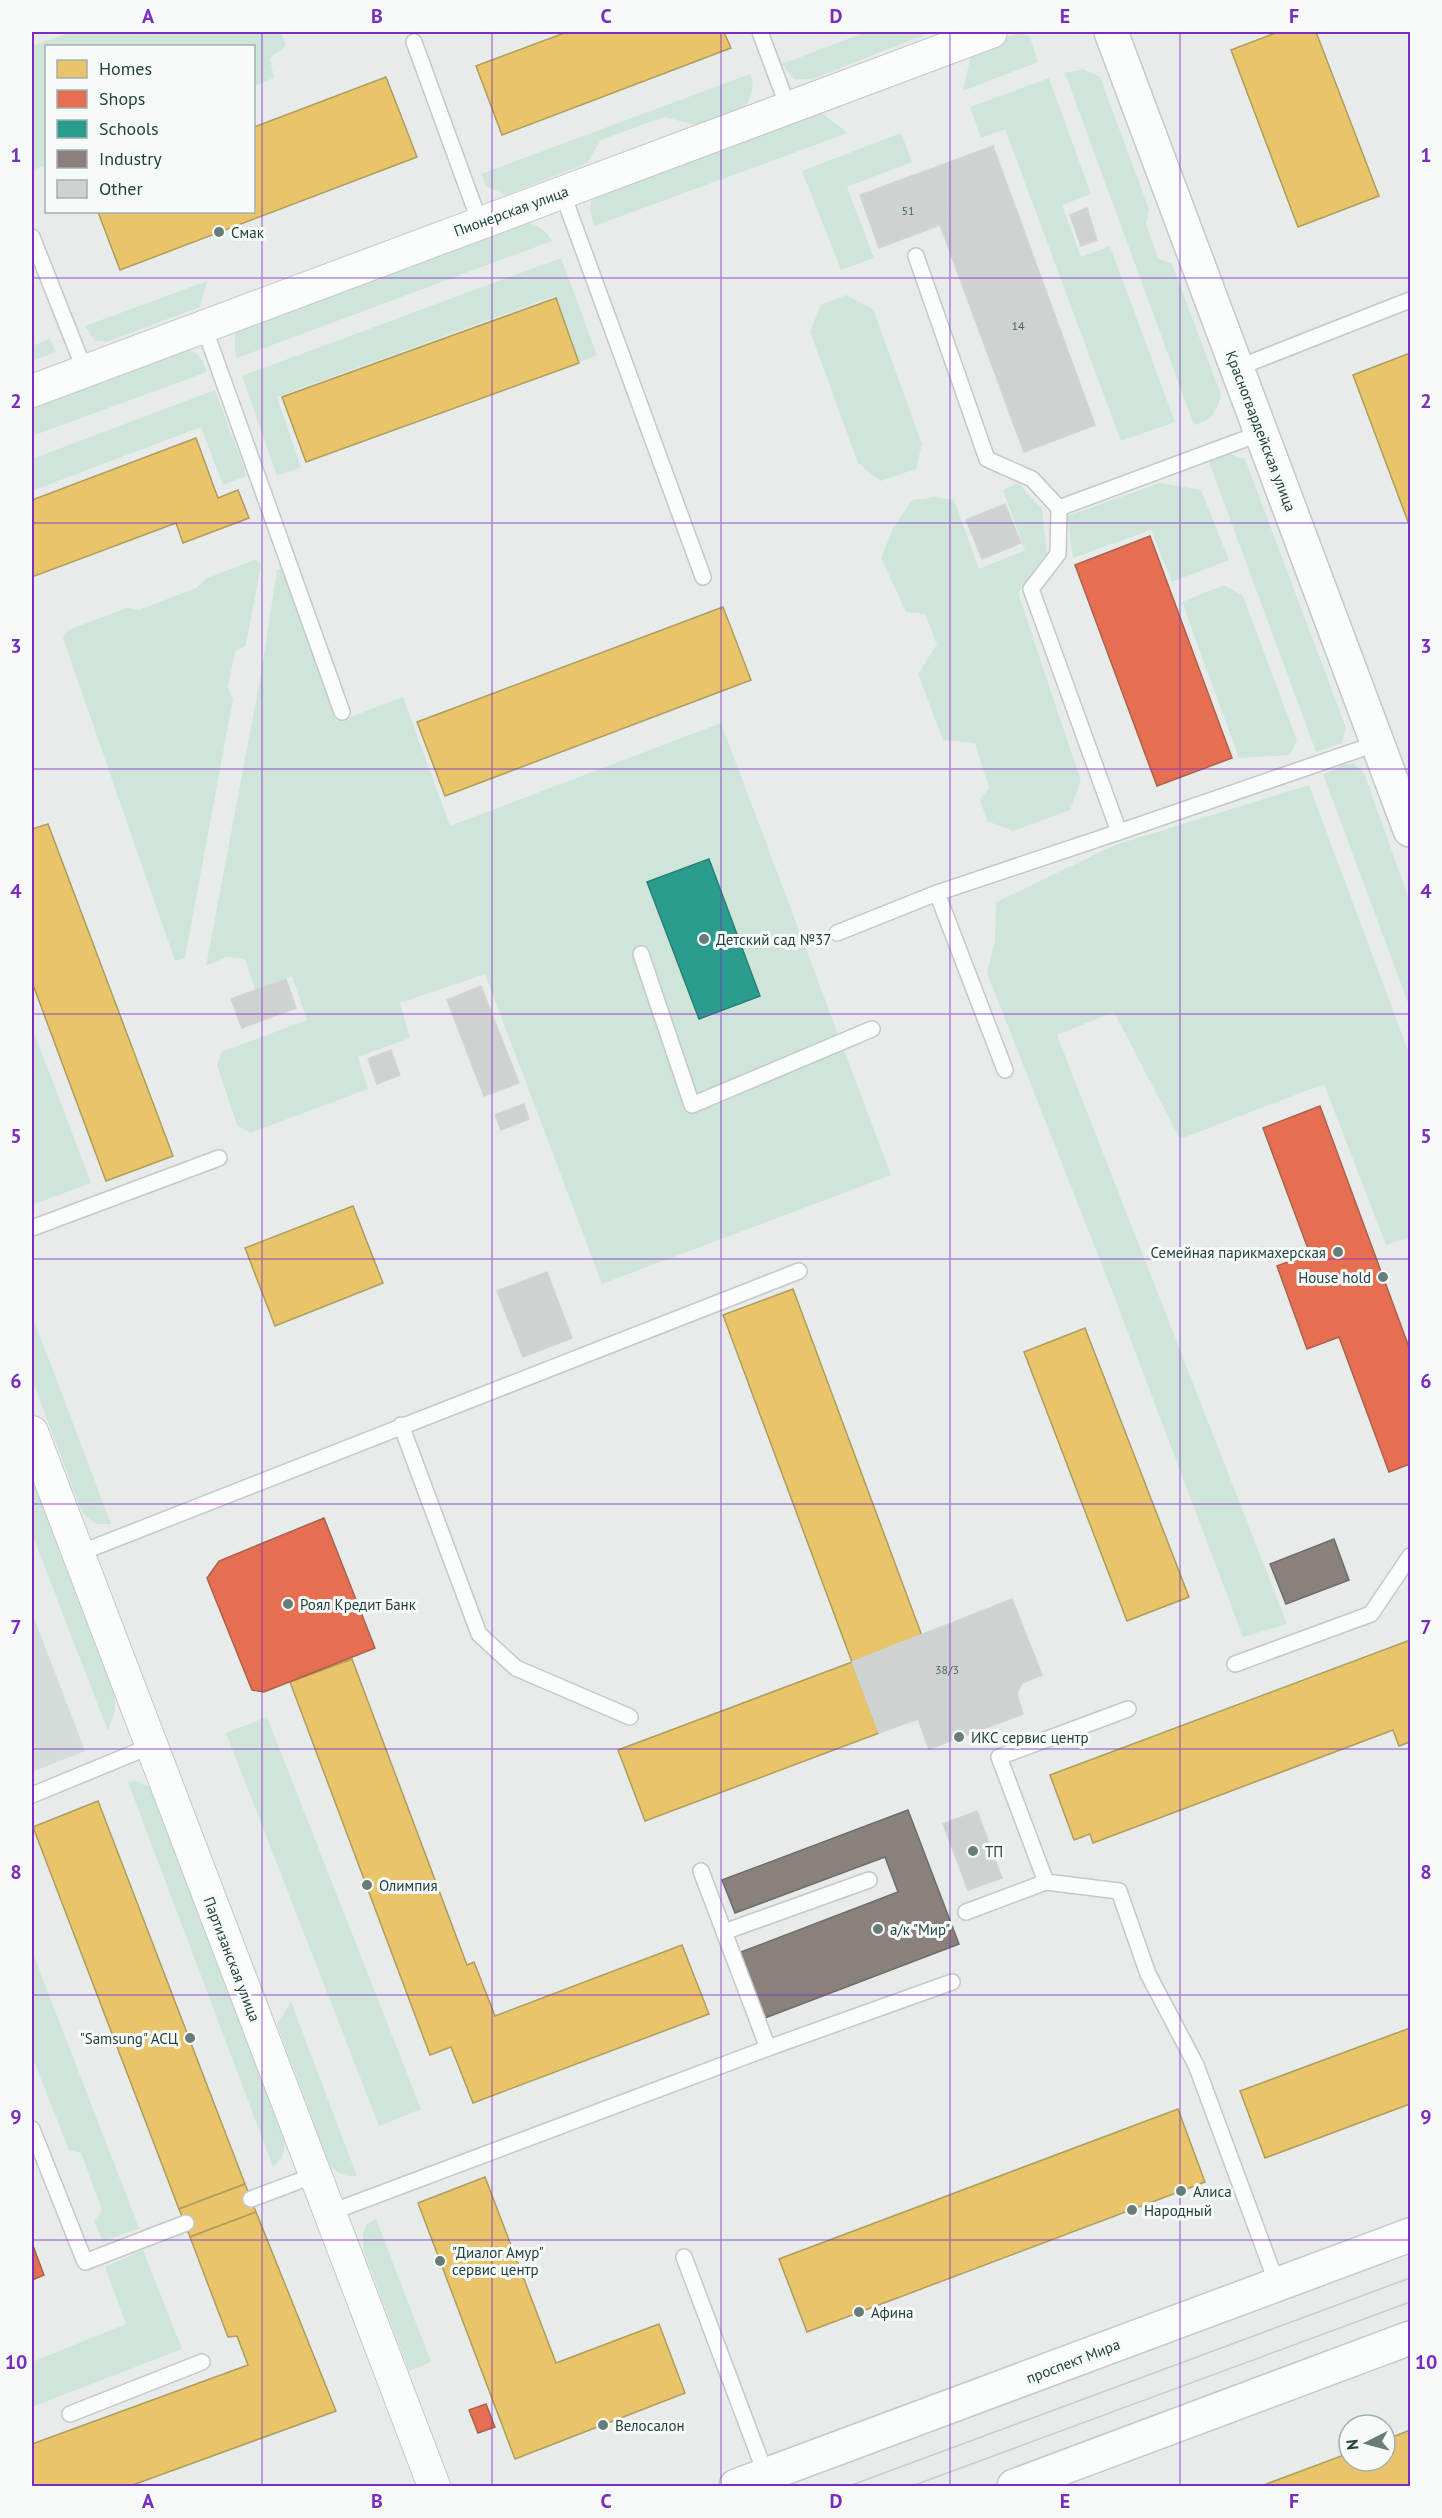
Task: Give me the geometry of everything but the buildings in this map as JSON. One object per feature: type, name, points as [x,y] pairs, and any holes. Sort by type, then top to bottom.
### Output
[{"type":"main road","name":"Красногвардейская улица","points":[[1111,32],[1410,830]]},
{"type":"main road","name":"проспект Мира","points":[[736,2487],[1410,2235]]},
{"type":"main road","points":[[1014,2487],[1410,2338]]},
{"type":"street","name":"Пионерская улица","points":[[32,391],[990,32]]},
{"type":"street","name":"Партизанская улица","points":[[32,1432],[434,2487]]},
{"type":"lane","points":[[760,32],[788,107]]},
{"type":"lane","points":[[414,42],[480,223]]},
{"type":"lane","points":[[562,192],[703,577]]},
{"type":"lane","points":[[32,237],[85,371]]},
{"type":"lane","points":[[916,256],[987,459],[1032,479],[1059,508],[1058,554],[1031,589],[1119,832]]},
{"type":"lane","points":[[1237,368],[1410,300]]},
{"type":"lane","points":[[204,327],[342,712]]},
{"type":"lane","points":[[1059,508],[1261,433]]},
{"type":"lane","points":[[837,933],[937,893],[1378,743]]},
{"type":"lane","points":[[937,893],[1005,1070]]},
{"type":"lane","points":[[641,954],[692,1105],[872,1029]]},
{"type":"lane","points":[[32,1228],[219,1158]]},
{"type":"lane","points":[[78,1554],[401,1425],[799,1271]]},
{"type":"lane","points":[[401,1425],[479,1634],[516,1668],[630,1718]]},
{"type":"lane","points":[[1235,1664],[1371,1614],[1410,1556]]},
{"type":"lane","points":[[1046,1882],[999,1757],[1128,1709]]},
{"type":"lane","points":[[32,1795],[151,1746]]},
{"type":"lane","points":[[701,1871],[768,2048]]},
{"type":"lane","points":[[724,1932],[869,1881]]},
{"type":"lane","points":[[966,1912],[1046,1882],[1119,1891],[1148,1974],[1196,2065],[1277,2284]]},
{"type":"lane","points":[[329,2213],[768,2048],[952,1982]]},
{"type":"lane","points":[[32,2129],[85,2262],[186,2223]]},
{"type":"lane","points":[[251,2199],[315,2175]]},
{"type":"lane","points":[[684,2257],[766,2475]]},
{"type":"lane","points":[[70,2414],[202,2362]]},
{"type":"shaded area","points":[[32,1612],[85,1751],[32,1772]]},
{"type":"green space","points":[[72,32],[281,32],[286,46],[270,58],[274,78],[255,86],[255,45],[45,45],[45,165],[32,170],[32,46]]},
{"type":"green space","points":[[866,32],[932,32],[812,79],[794,79],[782,64]]},
{"type":"green space","points":[[1019,33],[1030,37],[1038,62],[963,91],[972,50]]},
{"type":"green space","points":[[1083,69],[1100,77],[1149,209],[1146,224],[1158,258],[1172,264],[1221,395],[1212,415],[1205,421],[1194,425],[1065,73]]},
{"type":"green space","points":[[750,74],[753,86],[746,106],[696,125],[664,117],[601,140],[587,163],[506,195],[486,186],[481,174]]},
{"type":"green space","points":[[1049,78],[1091,194],[1062,205],[1081,257],[1110,246],[1175,422],[1121,441],[1005,129],[981,138],[970,107]]},
{"type":"green space","points":[[818,110],[848,133],[594,226],[590,210],[592,195]]},
{"type":"green space","points":[[901,133],[912,162],[847,187],[874,258],[841,270],[802,171]]},
{"type":"green space","points":[[519,220],[546,232],[552,241],[237,358],[235,340],[239,323]]},
{"type":"green space","points":[[561,258],[597,355],[579,362],[555,296],[277,397],[301,467],[277,476],[242,376]]},
{"type":"green space","points":[[207,281],[200,307],[106,342],[95,341],[85,326]]},
{"type":"green space","points":[[846,295],[873,309],[922,444],[916,469],[880,481],[858,463],[810,331],[821,305]]},
{"type":"green space","points":[[50,339],[56,352],[32,361],[32,346]]},
{"type":"green space","points":[[180,348],[191,350],[198,355],[207,372],[32,436],[32,403]]},
{"type":"green space","points":[[215,390],[247,476],[223,485],[201,427],[32,491],[32,459]]},
{"type":"green space","points":[[1230,454],[1245,459],[1346,728],[1342,743],[1316,752],[1209,462]]},
{"type":"green space","points":[[1018,483],[1042,509],[1047,553],[1018,593],[1081,781],[1070,810],[1013,831],[987,821],[980,799],[989,788],[975,743],[943,740],[918,674],[937,644],[925,614],[906,612],[881,558],[893,528],[912,500],[936,497],[954,500],[979,569],[1025,550],[1003,490]]},
{"type":"green space","points":[[1160,483],[1201,490],[1229,560],[1172,582],[1151,530],[1073,558],[1067,516]]},
{"type":"green space","points":[[255,560],[261,564],[246,645],[235,652],[228,687],[233,699],[185,958],[175,961],[63,638],[68,630],[127,608],[139,610],[196,588],[207,578]]},
{"type":"green space","points":[[284,567],[337,722],[403,697],[450,826],[721,723],[891,1175],[602,1284],[485,974],[400,1003],[410,1038],[358,1057],[368,1089],[250,1133],[237,1125],[217,1065],[221,1052],[307,1020],[292,976],[255,990],[245,959],[227,957],[206,966],[261,674],[277,570]]},
{"type":"green space","points":[[1224,585],[1243,596],[1297,741],[1290,755],[1239,758],[1182,602]]},
{"type":"green space","points":[[1345,764],[1354,764],[1364,773],[1410,902],[1410,1008],[1323,774]]},
{"type":"green space","points":[[1309,785],[1410,1056],[1410,1237],[1386,1245],[1324,1084],[1180,1139],[1114,1012],[1057,1035],[1287,1624],[1243,1637],[1111,1288],[987,973],[995,941],[996,902],[1115,845]]},
{"type":"green space","points":[[32,1027],[91,1183],[32,1205]]},
{"type":"green space","points":[[32,1315],[111,1524],[96,1524],[85,1516],[80,1507],[32,1379]]},
{"type":"green space","points":[[32,1475],[114,1692],[115,1711],[108,1731],[32,1534]]},
{"type":"green space","points":[[267,1717],[421,2109],[379,2126],[226,1733]]},
{"type":"green space","points":[[138,1781],[149,1787],[157,1799],[284,2131],[284,2151],[273,2167],[128,1782]]},
{"type":"green space","points":[[32,1951],[139,2228],[103,2242],[94,2221],[102,2210],[81,2153],[69,2150],[34,2061],[32,2061]]},
{"type":"green space","points":[[291,2002],[357,2176],[341,2174],[329,2163],[277,2024]]},
{"type":"green space","points":[[376,2219],[431,2362],[409,2371],[363,2249],[366,2225]]},
{"type":"green space","points":[[143,2250],[182,2349],[32,2407],[32,2362],[126,2324],[105,2267]]},
{"type":"tram line","points":[[849,2486],[1410,2278]]},
{"type":"tram line","points":[[912,2486],[1410,2302]]},
{"type":"place","name":"Смак","points":[[219,232]]},
{"type":"place","name":"Детский сад №37","points":[[704,939]]},
{"type":"place","name":"Семейная парикмахерская","points":[[1338,1252]]},
{"type":"place","name":"House hold","points":[[1383,1277]]},
{"type":"place","name":"Роял Кредит Банк","points":[[288,1604]]},
{"type":"place","name":"ИКС сервис центр","points":[[959,1737]]},
{"type":"place","name":"ТП","points":[[973,1851]]},
{"type":"place","name":"Олимпия","points":[[367,1885]]},
{"type":"place","name":"а/к \"Мир\"","points":[[878,1929]]},
{"type":"place","name":"\"Samsung\" АСЦ","points":[[190,2038]]},
{"type":"place","name":"Алиса","points":[[1181,2191]]},
{"type":"place","name":"Народный","points":[[1132,2210]]},
{"type":"place","name":"\"Диалог Амур\" сервис центр","points":[[440,2261]]},
{"type":"place","name":"Афина","points":[[859,2312]]},
{"type":"place","name":"Велосалон","points":[[603,2425]]}]
